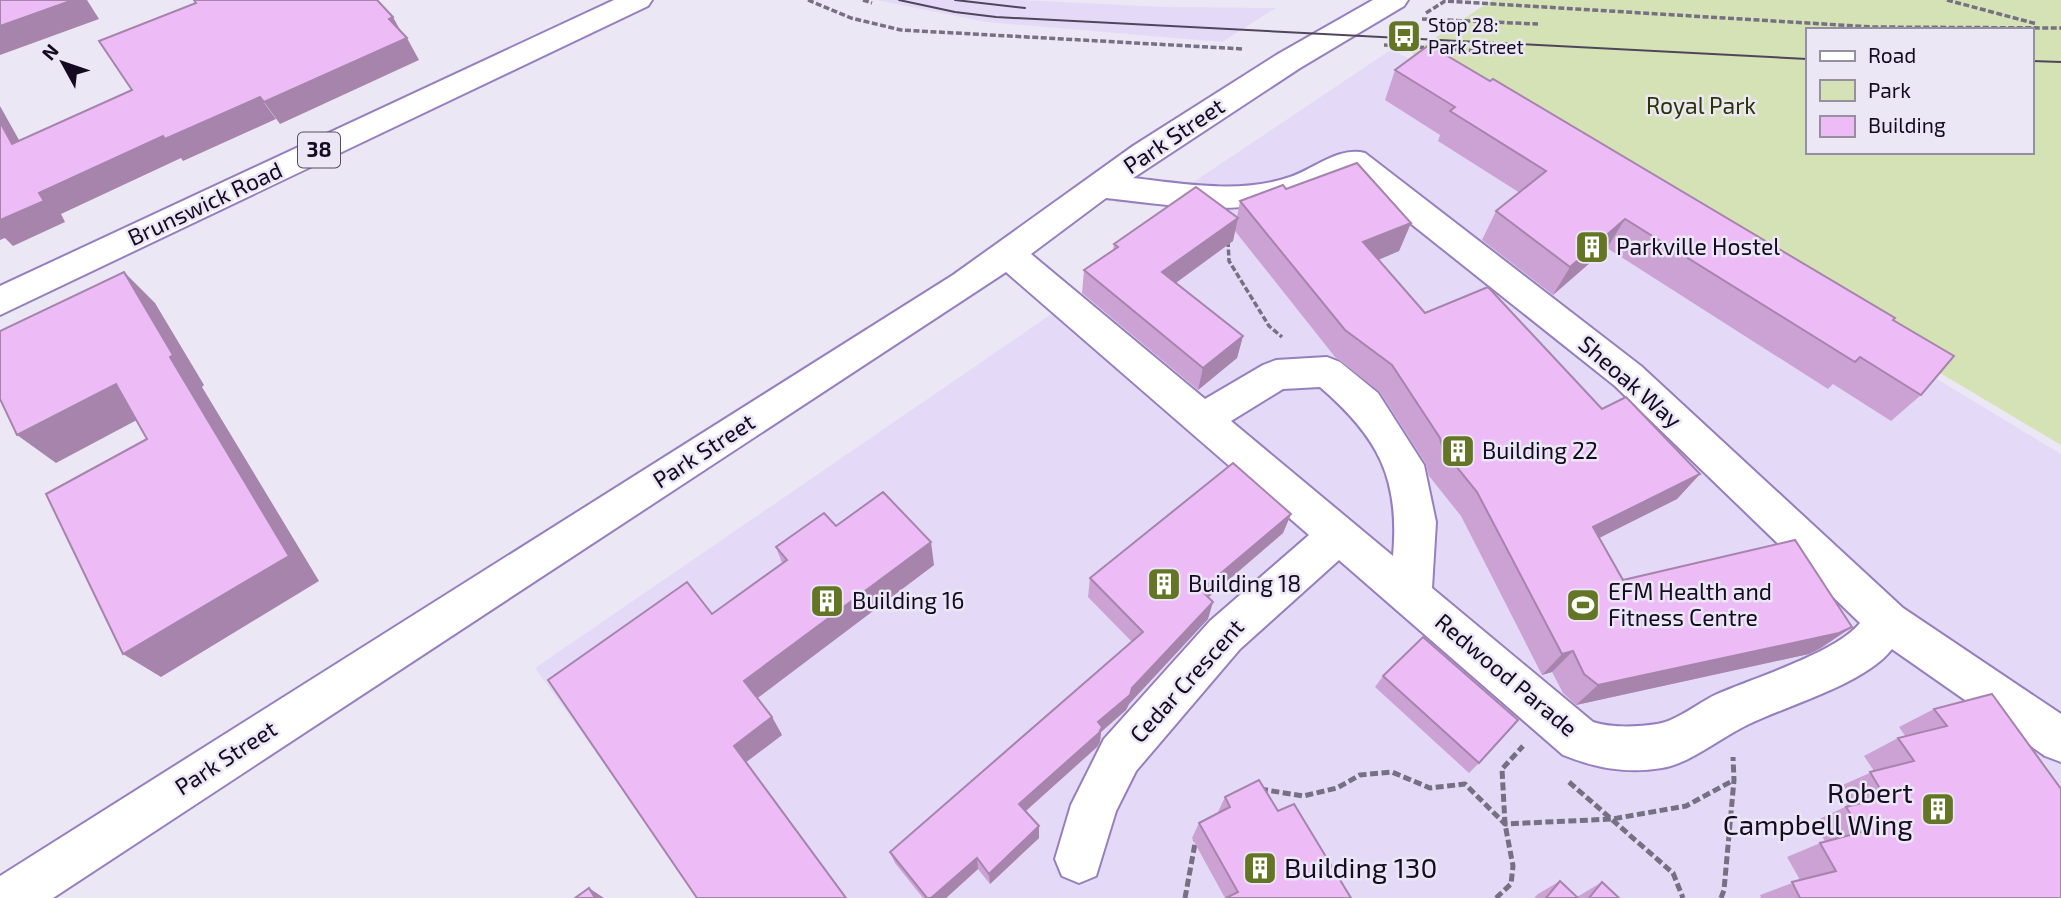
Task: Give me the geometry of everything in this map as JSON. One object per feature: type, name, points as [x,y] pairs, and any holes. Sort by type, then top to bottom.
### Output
[{"type":"street","name":"Brunswick Road","points":[[0,301],[638,0]]},
{"type":"street","name":"Park Street","points":[[10,898],[1008,254],[1144,154],[1289,61],[1412,11]]},
{"type":"street","name":"Sheoak Way","points":[[1100,187],[1154,191],[1194,198],[1259,195],[1288,190],[1354,161],[1628,376],[1888,622]]},
{"type":"street","name":"Redwood Parade","points":[[1008,254],[1579,739],[1602,747],[1663,746],[1731,710],[1796,683],[1866,649],[1888,622]]},
{"type":"street","points":[[1201,420],[1276,375],[1327,372],[1365,404],[1405,465],[1416,522],[1411,594]]},
{"type":"street","name":"Cedar Crescent","points":[[1079,859],[1094,805],[1121,755],[1225,635],[1339,534]]},
{"type":"street","points":[[1888,622],[2061,740]]},
{"type":"path","points":[[808,0],[850,18],[901,30],[1247,49]]},
{"type":"path","points":[[863,0],[872,3]]},
{"type":"path","points":[[1947,0],[2028,23],[2061,28]]},
{"type":"path","points":[[1412,11],[1446,1],[1873,27],[2051,26]]},
{"type":"path","points":[[1412,11],[1538,24]]},
{"type":"path","points":[[1377,45],[1512,53]]},
{"type":"path","points":[[1228,237],[1229,261],[1269,326],[1327,372]]},
{"type":"path","points":[[1524,691],[1500,721],[1535,752]]},
{"type":"path","points":[[1721,898],[1724,890],[1734,780],[1731,710]]},
{"type":"path","points":[[1496,898],[1511,884],[1513,866],[1505,824],[1502,769],[1525,744]]},
{"type":"path","points":[[1250,794],[1261,789],[1304,796],[1337,788],[1360,775],[1392,772],[1430,788],[1465,785],[1505,824],[1612,819],[1685,806],[1734,780]]},
{"type":"path","points":[[1564,777],[1674,873],[1683,898]]},
{"type":"path","points":[[1185,898],[1198,833]]},
{"type":"shaded area","points":[[876,0],[1018,0],[1168,7],[1276,8],[1222,42],[986,22]]},
{"type":"shaded area","points":[[1392,49],[2061,454],[2061,898],[701,898],[535,668],[1142,252],[1189,185]]},
{"type":"green space","name":"Royal Park","points":[[1492,0],[2061,0],[2061,445],[1608,175],[1412,53]]},
{"type":"building","points":[[0,0],[73,0],[0,26]]},
{"type":"building","points":[[194,0],[377,0],[393,17],[389,19],[407,38],[264,102],[260,97],[165,139],[163,136],[39,193],[44,201],[0,220],[0,122],[12,144],[132,90],[99,41],[196,3]]},
{"type":"building","points":[[1429,45],[1490,81],[1493,79],[1895,318],[1893,320],[1954,356],[1921,395],[1860,357],[1855,362],[1625,219],[1570,267],[1496,211],[1546,171],[1450,111],[1455,107],[1395,70]]},
{"type":"building","name":"Building 22","points":[[1357,163],[1411,223],[1363,242],[1425,313],[1488,287],[1602,409],[1626,397],[1700,474],[1593,527],[1623,580],[1795,540],[1852,627],[1839,633],[1598,685],[1584,674],[1573,651],[1562,654],[1477,492],[1443,450],[1440,438],[1392,365],[1345,330],[1240,201],[1283,185],[1286,189]]},
{"type":"building","points":[[1196,187],[1238,218],[1162,272],[1243,336],[1203,368],[1084,270],[1118,247],[1114,244]]},
{"type":"building","points":[[124,272],[173,355],[170,357],[289,556],[123,654],[46,494],[147,439],[116,384],[17,435],[0,399],[0,331]]},
{"type":"building","points":[[1233,463],[1291,514],[1201,590],[1213,602],[1132,688],[1130,695],[1098,722],[1102,727],[1099,733],[1019,804],[1039,826],[989,874],[977,858],[931,898],[927,898],[890,852],[1143,632],[1090,578]]},
{"type":"building","points":[[883,492],[931,542],[744,681],[772,717],[734,746],[846,898],[697,898],[548,680],[687,582],[712,614],[787,560],[776,547],[824,513],[836,526]]},
{"type":"building","points":[[1423,637],[1518,720],[1479,763],[1383,676]]},
{"type":"building","name":"Robert Campbell Wing","points":[[1992,694],[2061,789],[2061,898],[1800,898],[1792,882],[1836,871],[1820,843],[1862,832],[1846,807],[1885,797],[1870,772],[1914,761],[1898,738],[1947,726],[1934,709]]},
{"type":"building","name":"Building 130","points":[[1259,780],[1278,811],[1294,804],[1351,898],[1226,898],[1238,892],[1199,823],[1230,807],[1225,797]]},
{"type":"building","points":[[1560,881],[1578,898],[1546,898]]},
{"type":"building","points":[[1602,882],[1619,898],[1589,898]]},
{"type":"building","points":[[589,888],[595,898],[575,898]]},
{"type":"tram line","points":[[899,0],[955,12],[996,17],[1806,59]]},
{"type":"tram line","points":[[955,0],[1025,8]]},
{"type":"tram line","points":[[2033,61],[2061,62]]},
{"type":"place","name":"Stop 28: Park Street","points":[[1404,36]]},
{"type":"place","name":"Parkville Hostel","points":[[1592,247]]},
{"type":"place","name":"Building 22","points":[[1458,451]]},
{"type":"place","name":"Building 18","points":[[1164,584]]},
{"type":"place","name":"Building 16","points":[[827,601]]},
{"type":"place","name":"EFM Health and Fitness Centre","points":[[1583,605]]},
{"type":"place","name":"Robert Campbell Wing","points":[[1938,809]]},
{"type":"place","name":"Building 130","points":[[1260,868]]}]
